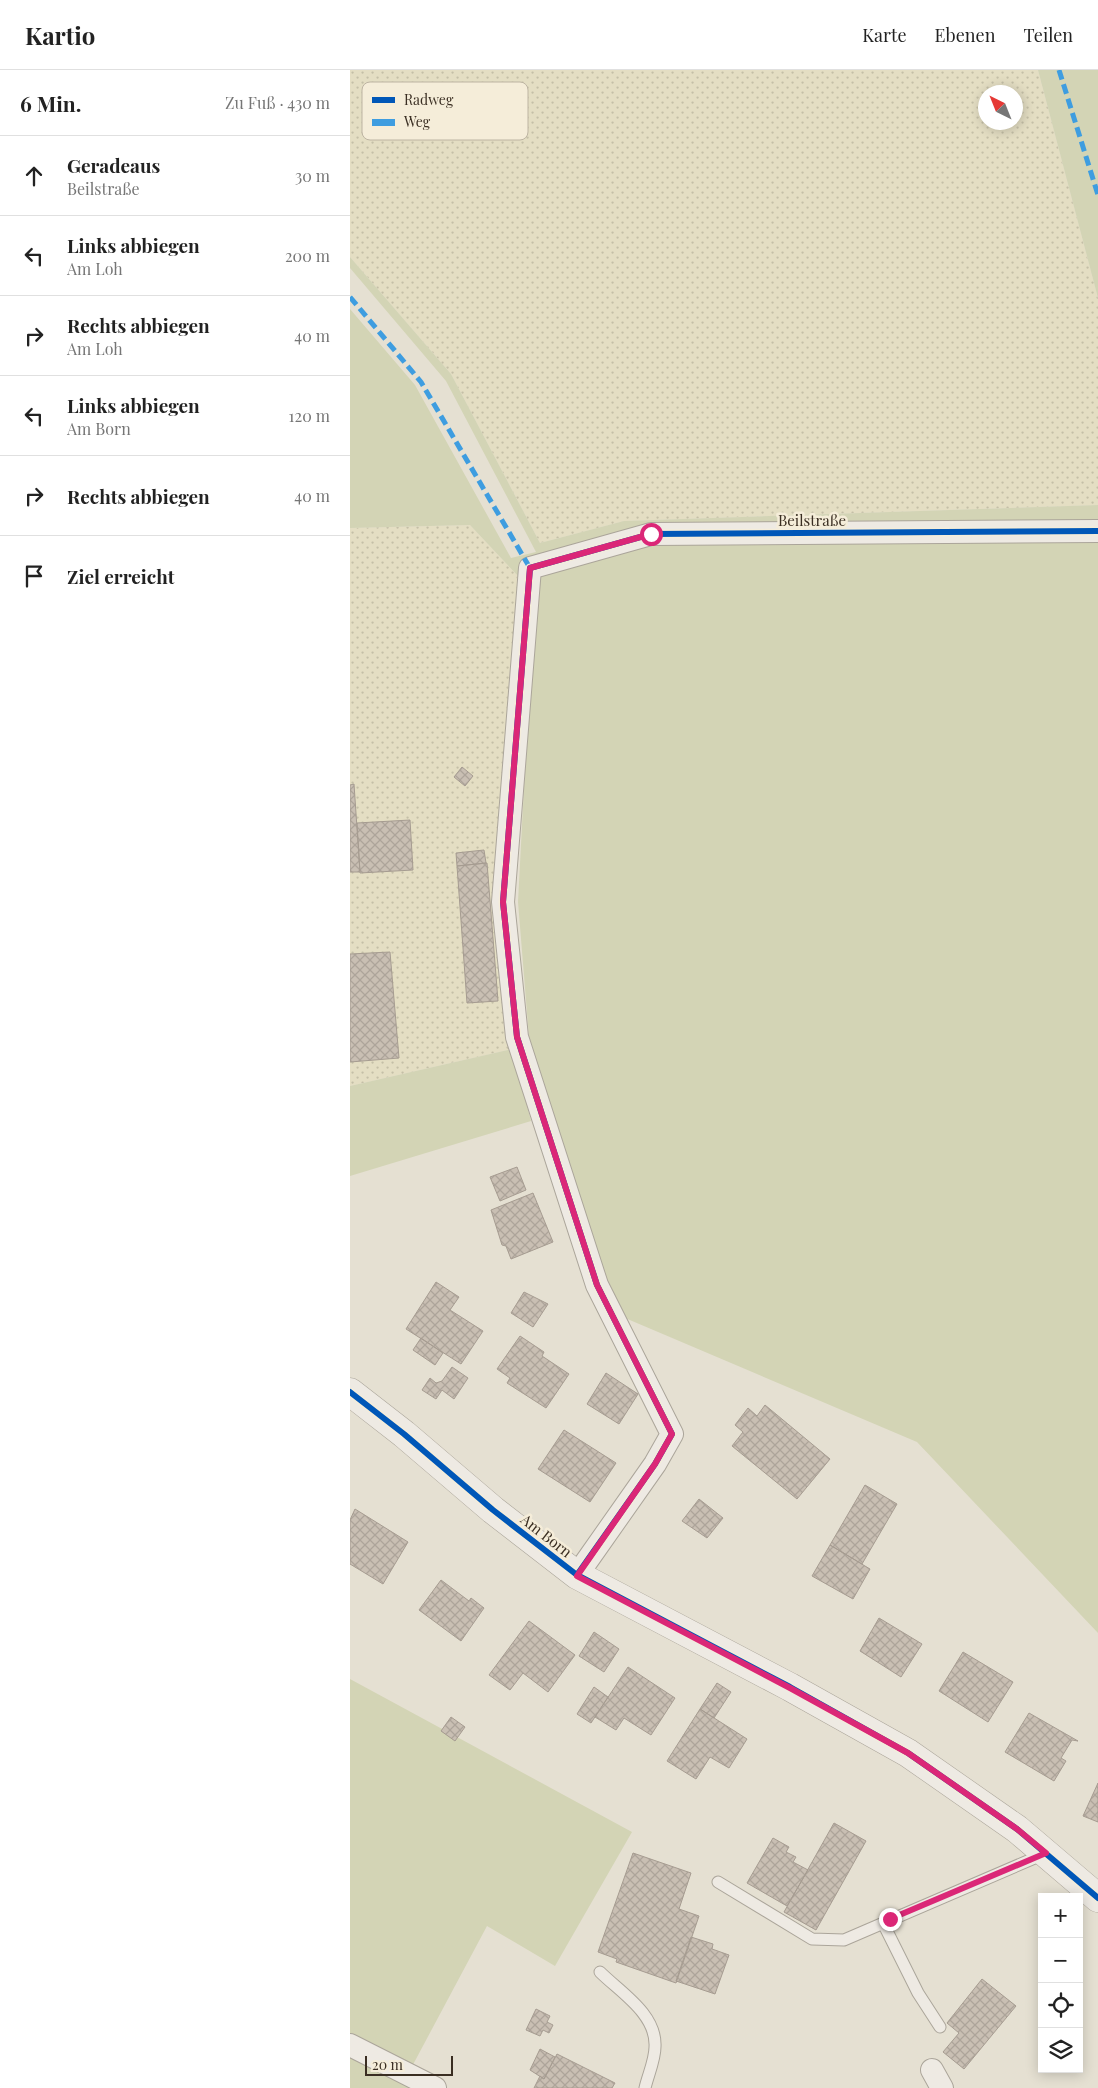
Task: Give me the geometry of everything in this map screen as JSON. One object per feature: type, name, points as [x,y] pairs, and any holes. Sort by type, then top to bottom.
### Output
[{"type":"street","name":"Beilstraße","points":[[577,1576],[655,1464],[672,1434],[597,1285],[517,1037],[503,902],[530,568],[651,534],[1098,531]]},
{"type":"street","name":"Am Born","points":[[350,1392],[404,1434],[493,1510],[577,1576],[790,1688],[908,1753],[1017,1829],[1098,1898]]},
{"type":"street","points":[[350,2045],[435,2088]]},
{"type":"lane","points":[[718,1882],[812,1939],[844,1940],[1046,1853]]},
{"type":"lane","points":[[883,1922],[918,1993],[940,2027]]},
{"type":"lane","points":[[600,1972],[636,2005],[653,2027],[656,2047],[645,2088]]},
{"type":"shaded area","points":[[350,70],[1038,70],[1098,298],[1098,505],[624,521],[540,543],[451,374],[350,257]]},
{"type":"shaded area","points":[[470,525],[518,576],[502,798],[512,1049],[350,1086],[350,528]]},
{"type":"green space","points":[[1038,70],[1098,70],[1098,298]]},
{"type":"green space","points":[[350,257],[451,374],[540,543],[624,521],[1098,505],[1098,1633],[917,1442],[618,1315],[529,1037],[518,902],[535,576],[518,576],[470,525],[350,528],[350,309],[415,385],[511,558],[536,552],[446,381],[350,268]]},
{"type":"green space","points":[[512,1049],[531,1121],[350,1176],[350,1086]]},
{"type":"green space","points":[[350,1679],[632,1832],[555,1966],[487,1926],[408,2074],[436,2088],[350,2088]]},
{"type":"building","points":[[462,767],[473,776],[465,786],[454,777]]},
{"type":"building","points":[[354,784],[360,872],[350,872],[350,785]]},
{"type":"building","points":[[410,820],[413,870],[360,873],[357,823]]},
{"type":"building","points":[[484,850],[486,863],[457,866],[456,853]]},
{"type":"building","points":[[487,863],[498,1001],[467,1003],[457,866]]},
{"type":"building","points":[[390,952],[399,1058],[350,1062],[350,954]]},
{"type":"building","points":[[517,1167],[526,1190],[500,1201],[490,1177]]},
{"type":"building","points":[[533,1193],[553,1242],[511,1259],[506,1246],[502,1245],[491,1210]]},
{"type":"building","points":[[436,1282],[459,1297],[450,1310],[483,1331],[461,1364],[406,1329]]},
{"type":"building","points":[[524,1292],[548,1304],[533,1327],[511,1313]]},
{"type":"building","points":[[520,1336],[544,1352],[542,1356],[569,1374],[546,1408],[507,1383],[510,1378],[497,1369]]},
{"type":"building","points":[[421,1338],[443,1353],[435,1365],[413,1350]]},
{"type":"building","points":[[452,1367],[468,1378],[454,1399],[442,1390],[436,1399],[422,1390],[430,1378],[436,1383],[442,1381]]},
{"type":"building","points":[[606,1373],[638,1394],[619,1424],[587,1404]]},
{"type":"building","points":[[765,1405],[830,1459],[797,1499],[732,1446],[743,1432],[735,1425],[748,1408],[757,1416]]},
{"type":"building","points":[[564,1430],[616,1463],[590,1502],[538,1469]]},
{"type":"building","points":[[865,1485],[897,1504],[862,1564],[830,1545]]},
{"type":"building","points":[[699,1499],[723,1518],[707,1538],[682,1521]]},
{"type":"building","points":[[355,1509],[408,1542],[383,1584],[350,1564],[350,1520]]},
{"type":"building","points":[[830,1545],[870,1569],[853,1599],[812,1576]]},
{"type":"building","points":[[441,1580],[469,1601],[471,1598],[484,1608],[461,1641],[419,1610]]},
{"type":"building","points":[[879,1618],[922,1644],[901,1677],[860,1651]]},
{"type":"building","points":[[529,1621],[575,1655],[548,1692],[523,1673],[510,1690],[489,1675]]},
{"type":"building","points":[[594,1632],[619,1649],[604,1672],[579,1656]]},
{"type":"building","points":[[963,1652],[1013,1682],[988,1722],[939,1691]]},
{"type":"building","points":[[628,1667],[675,1698],[651,1735],[624,1718],[616,1730],[595,1717]]},
{"type":"building","points":[[717,1683],[731,1692],[714,1718],[700,1709]]},
{"type":"building","points":[[594,1687],[608,1697],[591,1723],[577,1714]]},
{"type":"building","points":[[700,1709],[747,1739],[729,1768],[710,1757],[696,1779],[667,1761]]},
{"type":"building","points":[[1029,1713],[1078,1741],[1072,1740],[1061,1758],[1066,1761],[1054,1781],[1005,1752]]},
{"type":"building","points":[[451,1717],[465,1727],[455,1741],[441,1731]]},
{"type":"building","points":[[1098,1783],[1098,1822],[1083,1816]]},
{"type":"building","points":[[834,1823],[866,1841],[816,1930],[784,1912]]},
{"type":"building","points":[[773,1838],[789,1847],[786,1852],[796,1857],[793,1862],[808,1870],[787,1906],[747,1883]]},
{"type":"building","points":[[633,1853],[691,1873],[679,1909],[699,1916],[676,1983],[616,1962],[617,1959],[598,1952]]},
{"type":"building","points":[[691,1937],[713,1944],[712,1949],[729,1955],[715,1994],[676,1981]]},
{"type":"building","points":[[982,1979],[1016,2006],[964,2069],[943,2052],[959,2033],[947,2023]]},
{"type":"building","points":[[536,2009],[550,2016],[547,2022],[553,2025],[549,2033],[543,2030],[540,2036],[526,2030]]},
{"type":"building","points":[[540,2049],[555,2057],[544,2079],[530,2070]]},
{"type":"building","points":[[557,2054],[615,2083],[612,2088],[534,2088],[540,2076],[544,2079]]},
{"type":"marked path","points":[[1059,70],[1098,195]]},
{"type":"marked path","points":[[350,297],[421,382],[530,568]]},
{"type":"cycle path","points":[[577,1575],[655,1464],[672,1434],[597,1285],[517,1037],[503,902],[530,568],[651,534],[1098,531]]},
{"type":"cycle path","points":[[350,1392],[404,1434],[493,1510],[577,1575],[790,1687],[908,1753],[1017,1829],[1098,1898]]},
{"type":"route","points":[[651,534],[530,568],[503,902],[517,1037],[597,1285],[672,1434],[655,1464],[577,1576],[790,1688],[908,1753],[1017,1829],[1046,1853],[890,1919]]}]
